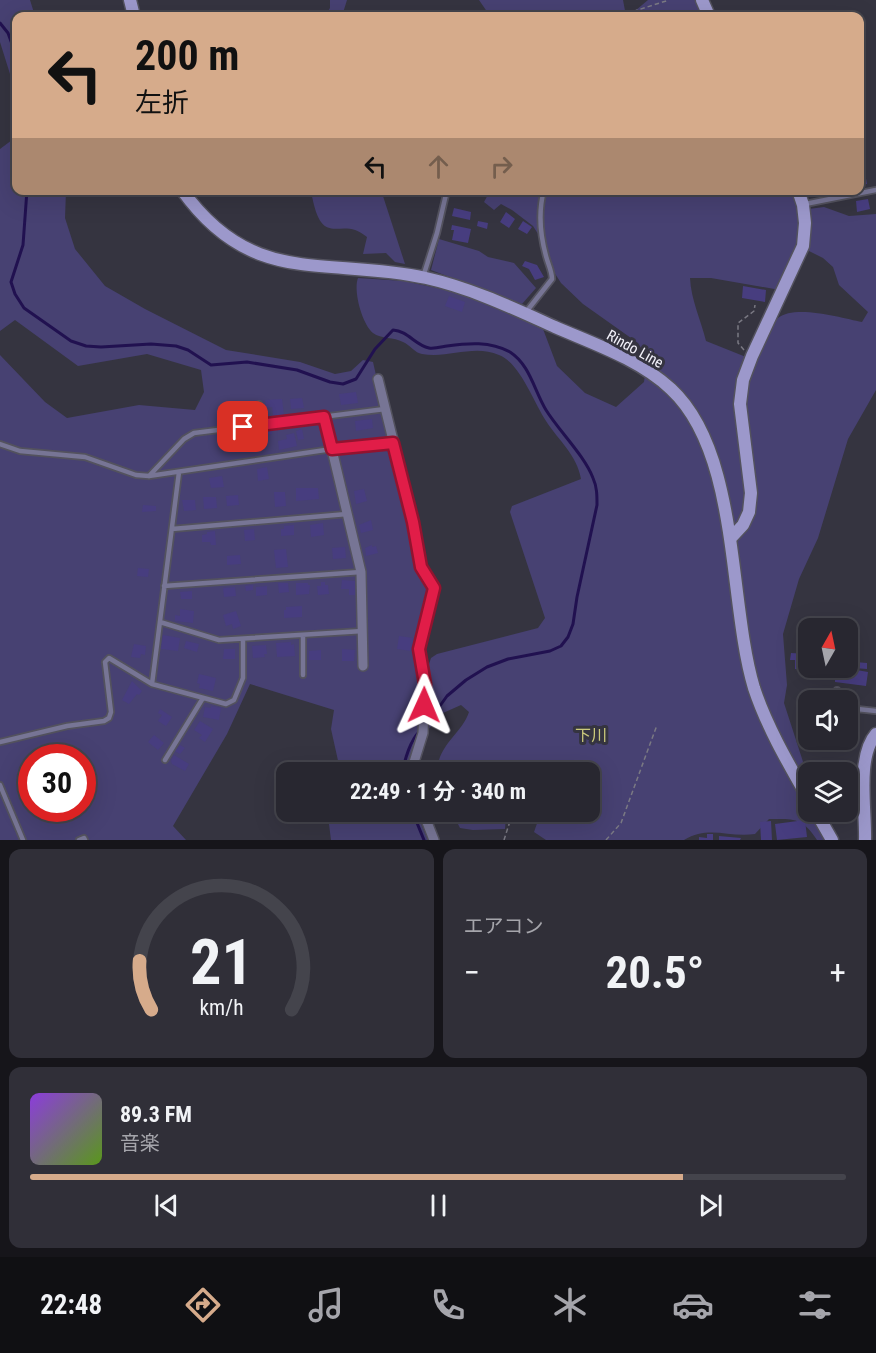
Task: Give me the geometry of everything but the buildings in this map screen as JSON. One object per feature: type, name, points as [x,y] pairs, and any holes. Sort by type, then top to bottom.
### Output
[{"type":"street","name":"Rindo Line","points":[[186,195],[205,219],[224,235],[243,247],[268,258],[294,264],[423,277],[464,289],[620,355],[671,388],[688,407],[712,456],[730,539],[745,646],[754,687],[767,723],[798,780]]},
{"type":"street","points":[[730,539],[743,525],[749,512],[750,493],[740,404],[743,380],[803,246],[805,223],[800,195]]},
{"type":"street","points":[[378,379],[413,522],[421,567],[434,588],[420,640],[419,649],[425,684],[423,733],[414,762]]},
{"type":"street","points":[[324,417],[361,572],[363,666]]},
{"type":"street","points":[[332,449],[393,443]]},
{"type":"street","points":[[866,840],[866,755],[870,741],[876,734]]},
{"type":"street","points":[[427,822],[434,840]]},
{"type":"street","points":[[822,822],[832,840]]},
{"type":"lane","points":[[423,277],[446,195]]},
{"type":"lane","points":[[525,314],[552,279],[541,232],[540,216],[543,195]]},
{"type":"lane","points":[[803,204],[850,195]]},
{"type":"lane","points":[[259,404],[263,425]]},
{"type":"lane","points":[[149,476],[184,439],[194,433],[385,409]]},
{"type":"lane","points":[[0,444],[20,451],[85,457],[136,475],[149,476],[332,449]]},
{"type":"lane","points":[[152,684],[179,472]]},
{"type":"lane","points":[[172,529],[347,514]]},
{"type":"lane","points":[[164,586],[361,572]]},
{"type":"lane","points":[[160,622],[219,640],[363,631]]},
{"type":"lane","points":[[303,635],[303,675]]},
{"type":"lane","points":[[0,742],[67,726],[104,721],[109,718],[111,712],[105,662],[109,658],[152,684],[226,704],[234,700],[243,678],[243,639]]},
{"type":"lane","points":[[165,760],[203,698]]},
{"type":"lane","points":[[858,709],[876,711]]},
{"type":"lane","points":[[0,785],[23,840]]},
{"type":"lane","points":[[79,840],[84,838],[85,840]]},
{"type":"path","points":[[632,12],[669,0]]},
{"type":"path","points":[[753,354],[740,348],[737,335],[738,323],[754,311],[755,305]]},
{"type":"path","points":[[606,840],[621,823],[657,725]]},
{"type":"path","points":[[504,840],[510,822]]},
{"type":"shaded area","points":[[0,0],[30,0],[34,12],[12,12],[12,140],[10,74],[0,42]]},
{"type":"shaded area","points":[[330,0],[347,0],[343,12],[328,12]]},
{"type":"shaded area","points":[[479,0],[623,0],[625,12],[487,12]]},
{"type":"shaded area","points":[[648,0],[698,0],[704,12],[634,12]]},
{"type":"shaded area","points":[[12,140],[12,195],[66,195],[65,218],[75,249],[105,286],[226,350],[300,362],[335,374],[351,371],[363,360],[373,362],[421,574],[429,588],[419,666],[429,664],[431,658],[437,654],[538,628],[545,618],[510,512],[512,506],[581,479],[572,455],[546,421],[526,384],[507,359],[480,351],[441,355],[422,354],[399,340],[376,335],[365,322],[360,307],[357,291],[358,278],[404,281],[465,294],[543,329],[557,366],[585,393],[616,407],[644,382],[647,358],[638,343],[583,304],[561,283],[545,258],[540,237],[533,226],[501,204],[494,210],[484,202],[488,195],[795,195],[801,210],[824,207],[849,216],[876,214],[876,390],[848,439],[818,538],[799,579],[783,634],[787,685],[784,703],[803,762],[798,762],[798,821],[769,819],[755,834],[702,833],[684,840],[546,840],[534,832],[538,822],[600,822],[600,762],[438,762],[445,747],[466,720],[469,712],[461,705],[443,713],[416,743],[410,762],[338,762],[331,729],[334,710],[250,684],[227,734],[173,826],[186,840],[0,840],[0,355],[45,402],[67,418],[139,405],[195,410],[204,392],[201,370],[147,354],[78,366],[15,320],[0,331],[0,149]],"holes":[[[807,250],[823,258],[833,267],[839,285],[868,312],[862,322],[819,313],[786,314],[778,318],[770,327],[756,361],[706,341],[694,302],[690,278],[711,278],[780,290]]]},
{"type":"shaded area","points":[[312,195],[383,195],[405,264],[395,262],[386,253],[363,254],[367,237],[357,231],[326,227],[315,210]]},
{"type":"shaded area","points":[[439,239],[479,251],[488,257],[514,263],[536,288],[522,304],[431,270]]},
{"type":"shaded area","points":[[332,822],[420,822],[428,840],[331,840],[329,824]]},
{"type":"shaded area","points":[[457,822],[506,822],[505,829],[460,828]]},
{"type":"shaded area","points":[[800,822],[815,822],[825,840],[817,840]]},
{"type":"waterway","points":[[0,23],[8,33],[12,44]]},
{"type":"waterway","points":[[27,195],[23,245],[11,282],[15,294],[24,308],[71,341],[86,346],[151,344],[176,346],[188,350],[211,365],[247,362],[297,370],[330,382],[343,384],[356,379],[375,349],[393,330],[429,348],[487,344],[502,348],[517,357],[531,378],[546,410],[589,469],[596,488],[597,505],[573,624],[568,637],[561,646],[550,651],[508,659],[487,667],[466,680],[447,696],[427,724]]},
{"type":"waterway","points":[[404,762],[420,731]]},
{"type":"waterway","points":[[417,822],[424,840]]},
{"type":"district","name":"下川","points":[[591,735]]},
{"type":"route","points":[[243,427],[324,417],[332,449],[393,443],[413,522],[421,567],[434,588],[419,649],[425,684],[424,705]]}]
